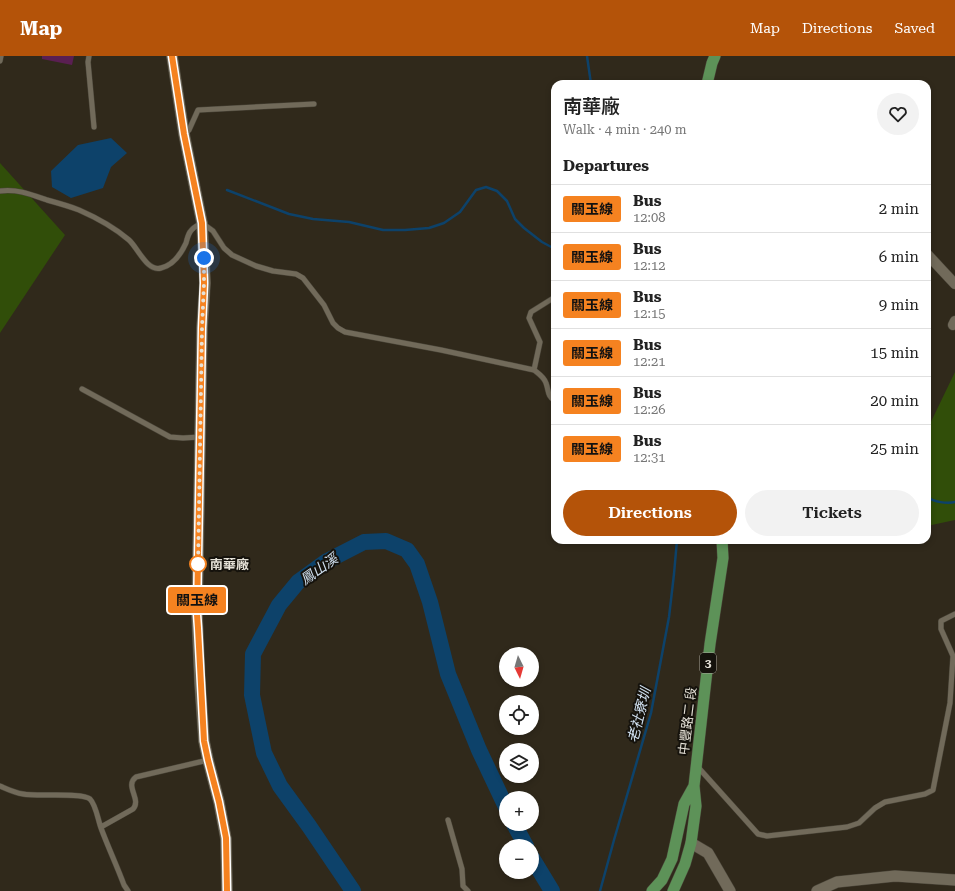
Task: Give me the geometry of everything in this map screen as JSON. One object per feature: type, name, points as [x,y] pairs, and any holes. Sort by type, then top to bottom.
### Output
[{"type":"main road","points":[[708,80],[715,56]]},
{"type":"main road","name":"中豐路二 段","points":[[673,891],[685,864],[691,843],[696,806],[694,786],[696,765],[722,558],[722,544]]},
{"type":"main road","name":"中豐路二 段","points":[[652,891],[662,880],[672,859],[684,804],[694,786]]},
{"type":"street","points":[[172,56],[184,134],[202,223],[204,283],[197,614],[204,741],[226,838],[227,891]]},
{"type":"street","points":[[931,258],[955,284]]},
{"type":"street","points":[[691,843],[708,853],[730,891]]},
{"type":"street","points":[[817,891],[837,882],[895,876],[955,880]]},
{"type":"lane","points":[[0,61],[1,56]]},
{"type":"lane","points":[[89,56],[88,62],[94,127]]},
{"type":"lane","points":[[184,134],[189,130],[198,110],[314,104]]},
{"type":"lane","points":[[0,191],[19,191],[79,210],[113,228],[130,241],[144,260],[152,267],[159,269],[167,267],[174,261],[180,254],[190,232],[195,226],[202,223],[213,232],[224,248],[232,255],[256,266],[272,271],[296,274],[303,278],[324,305],[334,323],[338,328],[345,332],[441,350],[534,370],[541,375],[546,382],[551,399]]},
{"type":"lane","points":[[534,370],[540,342],[529,318],[531,312],[551,299]]},
{"type":"lane","points":[[82,389],[170,436],[184,438],[200,437]]},
{"type":"lane","points":[[696,765],[758,834],[767,836],[847,827],[859,823],[875,808],[885,802],[925,794],[933,790],[950,703],[953,656],[941,630],[941,621],[955,614]]},
{"type":"lane","points":[[101,828],[136,806],[131,784],[132,780],[136,777],[208,760]]},
{"type":"lane","points":[[0,786],[23,794],[38,796],[78,795],[86,796],[90,799],[94,804],[101,828],[124,885],[128,891]]},
{"type":"lane","points":[[448,820],[462,869],[463,886],[468,891]]},
{"type":"green space","points":[[0,163],[65,235],[0,333]]},
{"type":"green space","points":[[955,372],[955,520],[931,525],[931,422]]},
{"type":"water","points":[[111,138],[127,153],[111,167],[103,188],[71,198],[52,187],[51,171],[78,145]]},
{"type":"building","points":[[42,56],[74,56],[72,65],[42,59]]},
{"type":"waterway","name":"老社寮圳","points":[[587,56],[590,80]]},
{"type":"waterway","points":[[227,190],[289,214],[313,219],[349,222],[383,230],[405,230],[429,228],[444,223],[460,212],[476,190],[486,187],[497,191],[507,201],[515,219],[542,242],[551,247]]},
{"type":"waterway","points":[[931,499],[948,503],[955,502]]},
{"type":"waterway","name":"鳳山溪","points":[[353,891],[280,786],[264,753],[252,695],[253,654],[279,605],[298,582],[327,561],[364,542],[386,541],[407,550],[417,564],[430,602],[448,674],[479,750],[499,792]]},
{"type":"waterway","name":"老社寮圳","points":[[600,891],[651,713],[669,617],[677,544]]},
{"type":"waterway","name":"鳳山溪","points":[[518,831],[522,839]]},
{"type":"waterway","name":"鳳山溪","points":[[539,870],[552,891]]},
{"type":"bus line","name":"關玉線","points":[[172,56],[184,134],[202,223],[204,283],[197,614],[204,741],[226,838],[227,891]]},
{"type":"place","name":"南華廠","points":[[198,564]]},
{"type":"route","points":[[198,564],[198,569],[204,258]]}]
